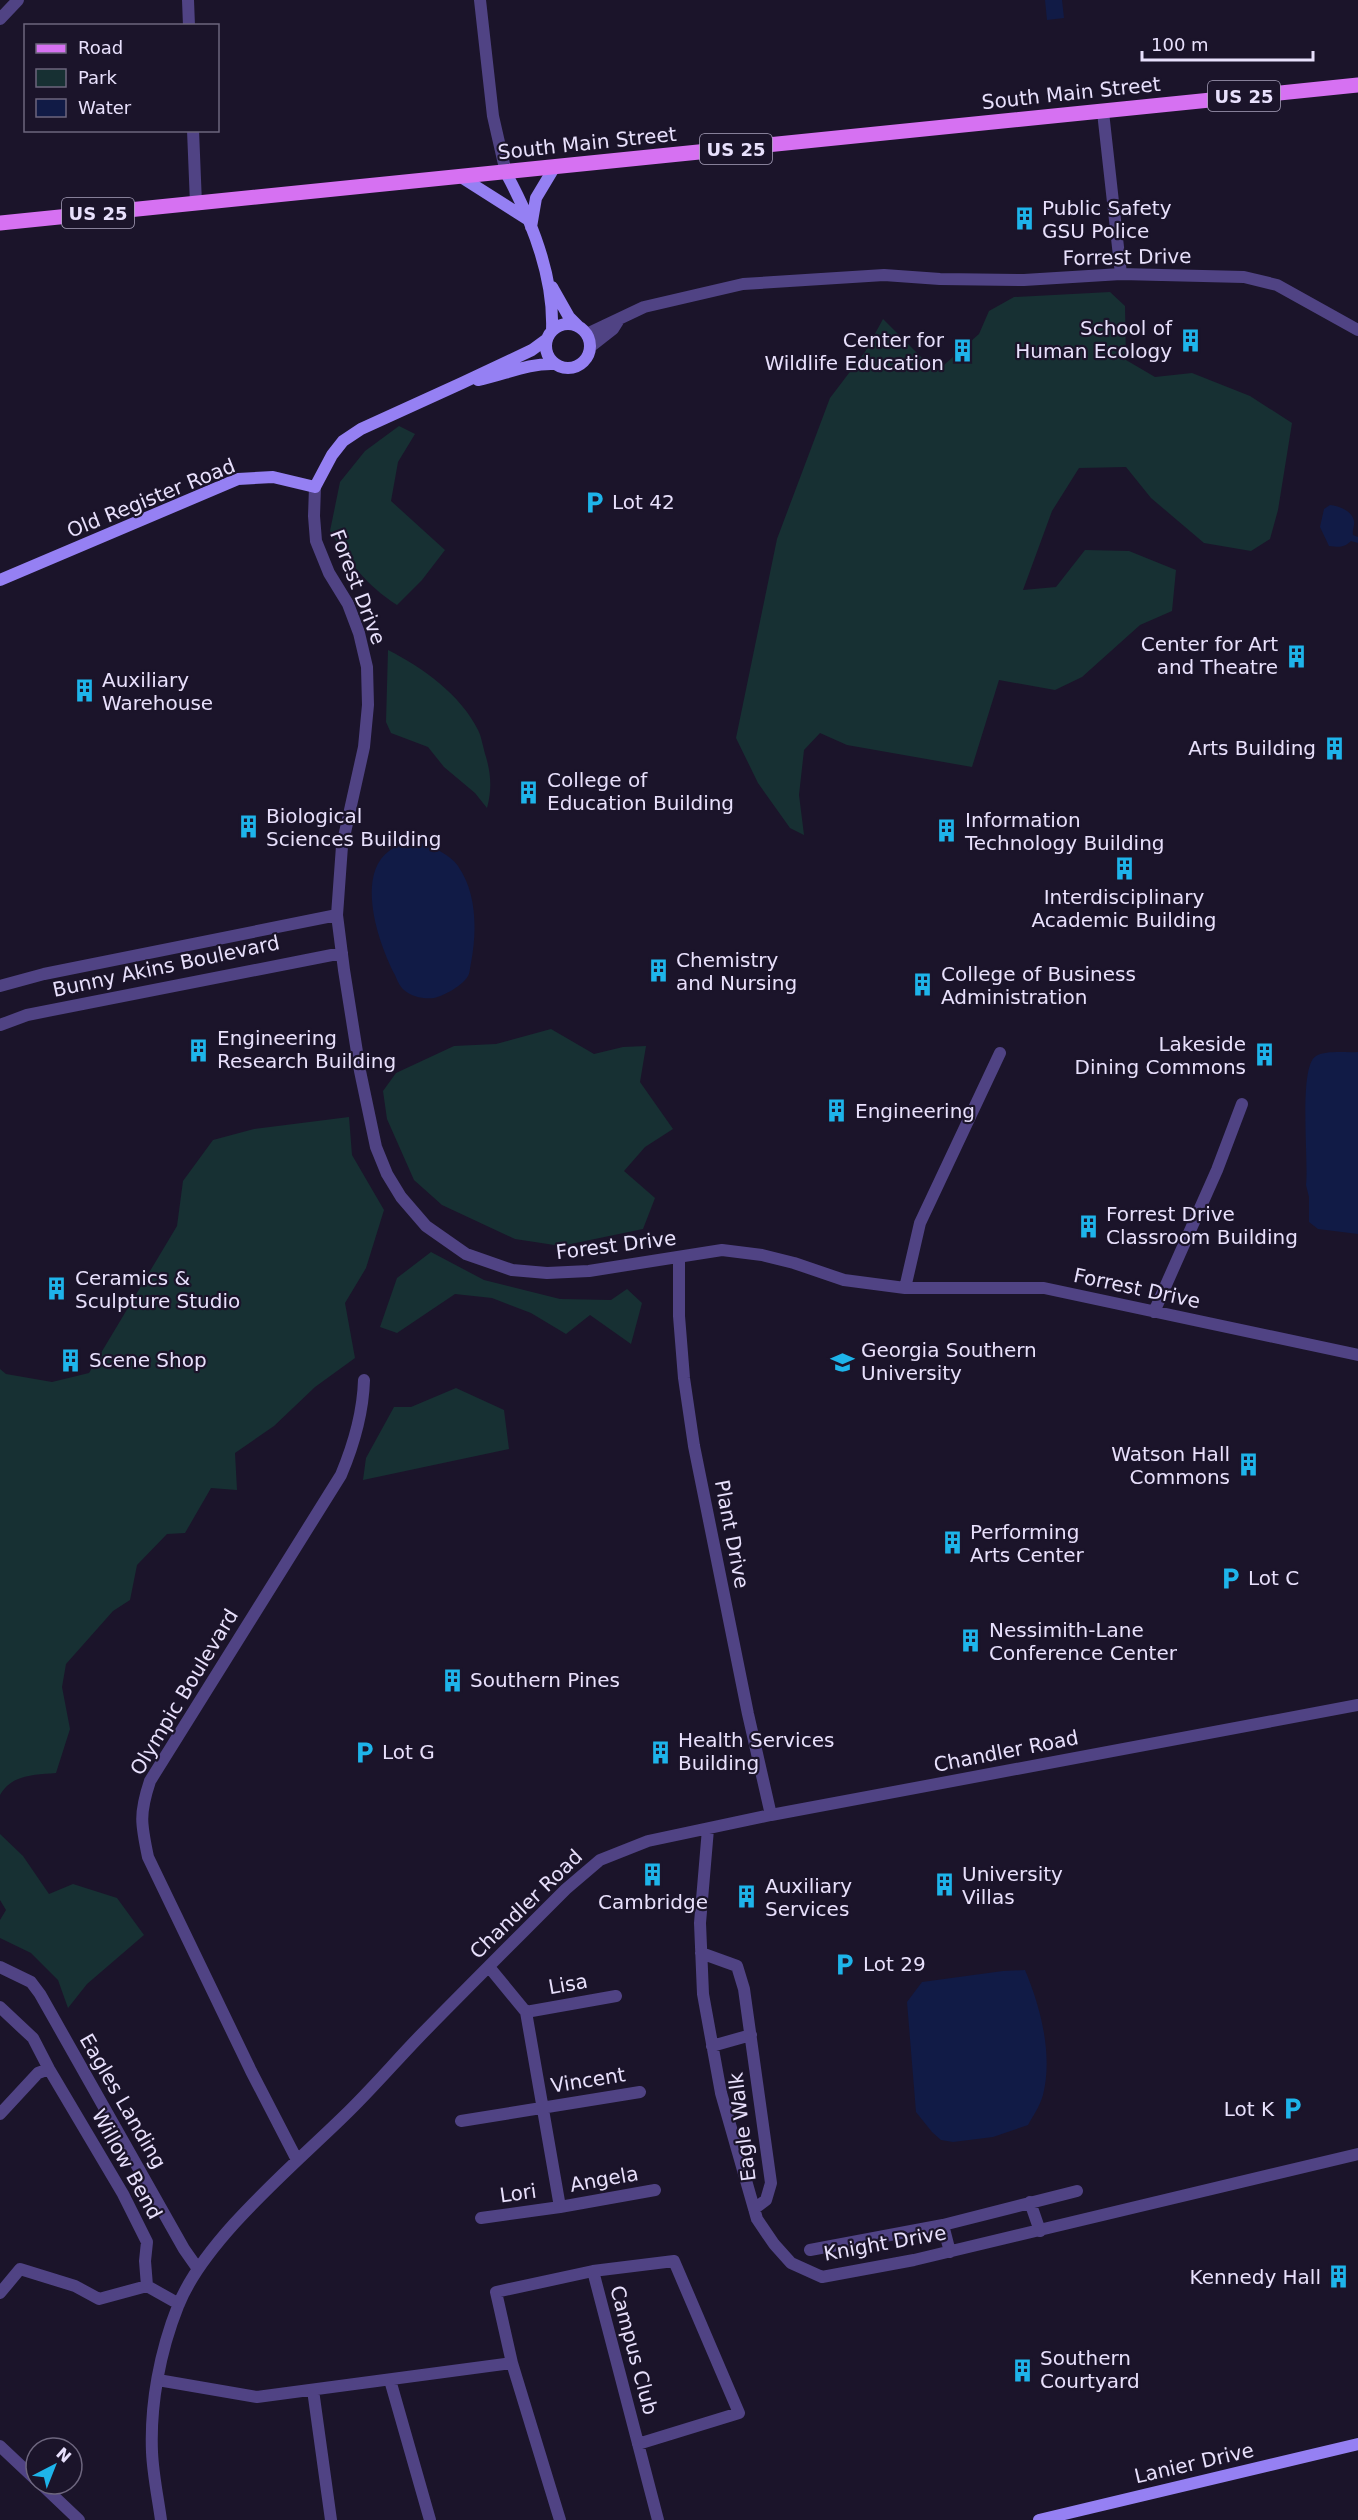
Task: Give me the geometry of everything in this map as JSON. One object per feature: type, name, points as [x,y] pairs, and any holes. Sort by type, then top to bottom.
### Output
[{"type":"main road","name":"South Main Street","points":[[0,223],[1104,117],[1358,85]]},
{"type":"street","points":[[0,19],[18,0]]},
{"type":"street","points":[[188,0],[189,24]]},
{"type":"street","points":[[480,0],[493,116],[506,173],[529,224],[548,281],[553,314],[546,352],[554,364]]},
{"type":"street","points":[[1104,117],[1121,274]]},
{"type":"street","points":[[193,132],[196,204]]},
{"type":"street","points":[[529,224],[536,198],[554,168]]},
{"type":"street","points":[[461,177],[529,224]]},
{"type":"street","name":"Forrest Drive","points":[[618,321],[644,307],[743,284],[884,275],[940,279],[1024,280],[1121,274],[1245,277],[1277,285],[1358,330]]},
{"type":"street","points":[[462,383],[511,372],[530,365],[554,364],[566,369],[577,367],[587,359],[590,347],[583,331],[569,317],[548,281]]},
{"type":"street","points":[[315,487],[332,455],[361,429],[532,350],[566,324],[583,331],[618,321]]},
{"type":"street","points":[[590,347],[613,329],[618,321]]},
{"type":"street","name":"Old Register Road","points":[[0,580],[238,479],[273,477],[315,487]]},
{"type":"street","name":"Forest Drive","points":[[315,487],[316,541],[329,573],[348,604],[367,667],[368,705],[364,747],[342,846],[337,915],[360,1071],[376,1148],[396,1189],[426,1226],[466,1254],[512,1270],[547,1273],[589,1271],[722,1250],[762,1255],[844,1280],[904,1288]]},
{"type":"street","name":"Bunny Akins Boulevard","points":[[0,986],[44,974],[337,915]]},
{"type":"street","name":"Bunny Akins Boulevard","points":[[0,1025],[27,1015],[342,953]]},
{"type":"street","points":[[904,1288],[920,1223],[1000,1053]]},
{"type":"street","points":[[1154,1312],[1217,1170],[1242,1104]]},
{"type":"street","name":"Plant Drive","points":[[679,1257],[679,1316],[684,1378],[694,1446],[747,1714],[771,1815]]},
{"type":"street","name":"Forrest Drive","points":[[904,1288],[1019,1286],[1044,1288],[1358,1355]]},
{"type":"street","name":"Olympic Boulevard","points":[[297,2160],[251,2071],[148,1857],[141,1825],[142,1804],[150,1781],[341,1475],[355,1443],[363,1401],[364,1380]]},
{"type":"street","name":"Chandler Road","points":[[161,2520],[152,2454],[152,2418],[167,2338],[179,2304],[198,2269],[226,2234],[297,2160],[346,2114],[566,1889],[600,1860],[648,1841],[771,1815],[1358,1705]]},
{"type":"street","name":"Knight Drive","points":[[708,1829],[699,1923],[703,1994],[712,2046],[721,2093],[757,2219],[774,2244],[791,2263],[822,2277],[950,2252],[1358,2154]]},
{"type":"street","name":"Eagle Walk","points":[[701,1953],[737,1966],[744,1989],[771,2183],[766,2200],[754,2209]]},
{"type":"street","name":"Eagles Landing","points":[[0,1967],[31,1983],[40,1994],[184,2249],[198,2269]]},
{"type":"street","points":[[489,1967],[526,2012],[560,2207]]},
{"type":"street","name":"Lisa","points":[[526,2012],[616,1996]]},
{"type":"street","name":"Willow Bend","points":[[0,2007],[33,2038],[123,2194],[147,2242],[145,2261],[147,2286]]},
{"type":"street","points":[[712,2046],[751,2035]]},
{"type":"street","points":[[0,2114],[38,2073],[49,2069]]},
{"type":"street","name":"Vincent","points":[[461,2121],[640,2092]]},
{"type":"street","name":"Angela","points":[[560,2207],[655,2190]]},
{"type":"street","points":[[810,2250],[943,2225],[1077,2191]]},
{"type":"street","points":[[1030,2202],[1040,2231]]},
{"type":"street","name":"Lori","points":[[481,2218],[560,2207]]},
{"type":"street","points":[[943,2225],[950,2252]]},
{"type":"street","points":[[593,2271],[674,2261],[739,2413],[638,2444]]},
{"type":"street","points":[[0,2293],[20,2269],[75,2286],[99,2299],[147,2286],[179,2304]]},
{"type":"street","name":"Campus Club","points":[[512,2363],[496,2292],[593,2271],[658,2520]]},
{"type":"street","points":[[158,2380],[257,2397],[512,2363],[560,2520]]},
{"type":"street","points":[[390,2380],[430,2520]]},
{"type":"street","points":[[313,2390],[331,2520]]},
{"type":"street","name":"Lanier Drive","points":[[1039,2520],[1358,2444]]},
{"type":"street","points":[[0,2446],[24,2469]]},
{"type":"street","points":[[54,2496],[79,2520]]},
{"type":"green space","points":[[1110,292],[1125,306],[1126,360],[1155,377],[1192,373],[1250,396],[1292,423],[1278,510],[1270,539],[1251,551],[1204,543],[1151,498],[1126,467],[1079,468],[1052,511],[1023,590],[1056,587],[1085,550],[1129,551],[1176,570],[1172,611],[1140,625],[1082,677],[1055,690],[999,680],[972,767],[847,745],[820,733],[804,750],[799,795],[804,835],[790,828],[758,783],[736,738],[777,539],[830,398],[865,352],[883,319],[936,372],[979,334],[989,311],[1014,297]]},
{"type":"green space","points":[[399,426],[415,434],[398,462],[391,501],[445,550],[422,580],[397,605],[359,572],[330,531],[340,482],[365,451]]},
{"type":"green space","points":[[388,650],[439,683],[471,717],[481,736],[489,770],[490,788],[487,808],[475,793],[444,767],[428,747],[391,733],[386,722]]},
{"type":"green space","points":[[551,1029],[594,1054],[623,1047],[646,1046],[640,1082],[673,1129],[645,1147],[624,1171],[655,1198],[643,1229],[561,1246],[515,1239],[442,1205],[414,1180],[387,1119],[383,1091],[396,1073],[454,1046],[496,1044]]},
{"type":"green space","points":[[349,1117],[352,1155],[384,1210],[366,1268],[345,1303],[355,1358],[315,1387],[274,1426],[235,1453],[237,1490],[211,1488],[185,1533],[167,1534],[137,1565],[130,1600],[113,1611],[66,1664],[62,1687],[70,1729],[56,1773],[17,1779],[0,1795],[0,1369],[6,1374],[52,1382],[89,1373],[177,1226],[183,1181],[213,1140],[254,1129]]},
{"type":"green space","points":[[431,1252],[484,1280],[560,1299],[611,1300],[627,1289],[642,1303],[631,1344],[590,1315],[566,1334],[531,1313],[492,1298],[455,1294],[397,1333],[380,1327],[397,1278]]},
{"type":"green space","points":[[456,1388],[504,1410],[509,1449],[363,1480],[366,1458],[394,1407],[411,1407]]},
{"type":"green space","points":[[0,1834],[23,1856],[49,1894],[73,1884],[117,1898],[144,1935],[87,1984],[68,2008],[58,1980],[31,1953],[0,1938],[0,1920],[6,1910],[0,1900]]},
{"type":"water","points":[[1045,0],[1062,0],[1064,18],[1047,20]]},
{"type":"water","points":[[1330,505],[1351,514],[1354,523],[1353,535],[1358,537],[1358,543],[1351,541],[1346,545],[1329,546],[1320,527],[1324,509]]},
{"type":"water","points":[[415,842],[438,850],[450,857],[458,866],[469,888],[474,913],[473,951],[469,975],[453,990],[434,998],[414,996],[401,987],[383,946],[373,911],[373,877],[379,862],[392,849]]},
{"type":"water","points":[[1331,1052],[1358,1052],[1358,1234],[1318,1229],[1309,1222],[1305,1116],[1307,1077],[1316,1056]]},
{"type":"water","points":[[1025,1970],[1036,2000],[1046,2048],[1046,2080],[1038,2107],[1028,2125],[993,2137],[953,2142],[941,2140],[916,2112],[907,2002],[922,1982]]},
{"type":"place","name":"Public Safety GSU Police","points":[[1024,219]]},
{"type":"place","name":"School of Human Ecology","points":[[1190,340]]},
{"type":"place","name":"Center for Wildlife Education","points":[[962,351]]},
{"type":"place","name":"Lot 42","points":[[594,502]]},
{"type":"place","name":"Center for Art and Theatre","points":[[1296,656]]},
{"type":"place","name":"Auxiliary Warehouse","points":[[84,691]]},
{"type":"place","name":"Arts Building","points":[[1334,748]]},
{"type":"place","name":"College of Education Building","points":[[529,792]]},
{"type":"place","name":"Biological Sciences Building","points":[[248,827]]},
{"type":"place","name":"Information Technology Building","points":[[947,831]]},
{"type":"place","name":"Interdisciplinary Academic Building","points":[[1124,869]]},
{"type":"place","name":"Chemistry and Nursing","points":[[658,971]]},
{"type":"place","name":"College of Business Administration","points":[[923,985]]},
{"type":"place","name":"Engineering Research Building","points":[[199,1050]]},
{"type":"place","name":"Lakeside Dining Commons","points":[[1264,1055]]},
{"type":"place","name":"Engineering","points":[[837,1111]]},
{"type":"place","name":"Forrest Drive Classroom Building","points":[[1088,1226]]},
{"type":"place","name":"Ceramics & Sculpture Studio","points":[[57,1289]]},
{"type":"place","name":"Scene Shop","points":[[71,1360]]},
{"type":"place","name":"Georgia Southern University","points":[[843,1362]]},
{"type":"place","name":"Watson Hall Commons","points":[[1248,1465]]},
{"type":"place","name":"Performing Arts Center","points":[[952,1543]]},
{"type":"place","name":"Lot C","points":[[1230,1578]]},
{"type":"place","name":"Nessimith-Lane Conference Center","points":[[971,1641]]},
{"type":"place","name":"Southern Pines","points":[[452,1680]]},
{"type":"place","name":"Lot G","points":[[364,1752]]},
{"type":"place","name":"Health Services Building","points":[[660,1752]]},
{"type":"place","name":"Cambridge","points":[[653,1875]]},
{"type":"place","name":"University Villas","points":[[944,1885]]},
{"type":"place","name":"Auxiliary Services","points":[[747,1897]]},
{"type":"place","name":"Lot 29","points":[[845,1964]]},
{"type":"place","name":"Lot K","points":[[1292,2109]]},
{"type":"place","name":"Kennedy Hall","points":[[1339,2277]]},
{"type":"place","name":"Southern Courtyard","points":[[1022,2370]]}]
